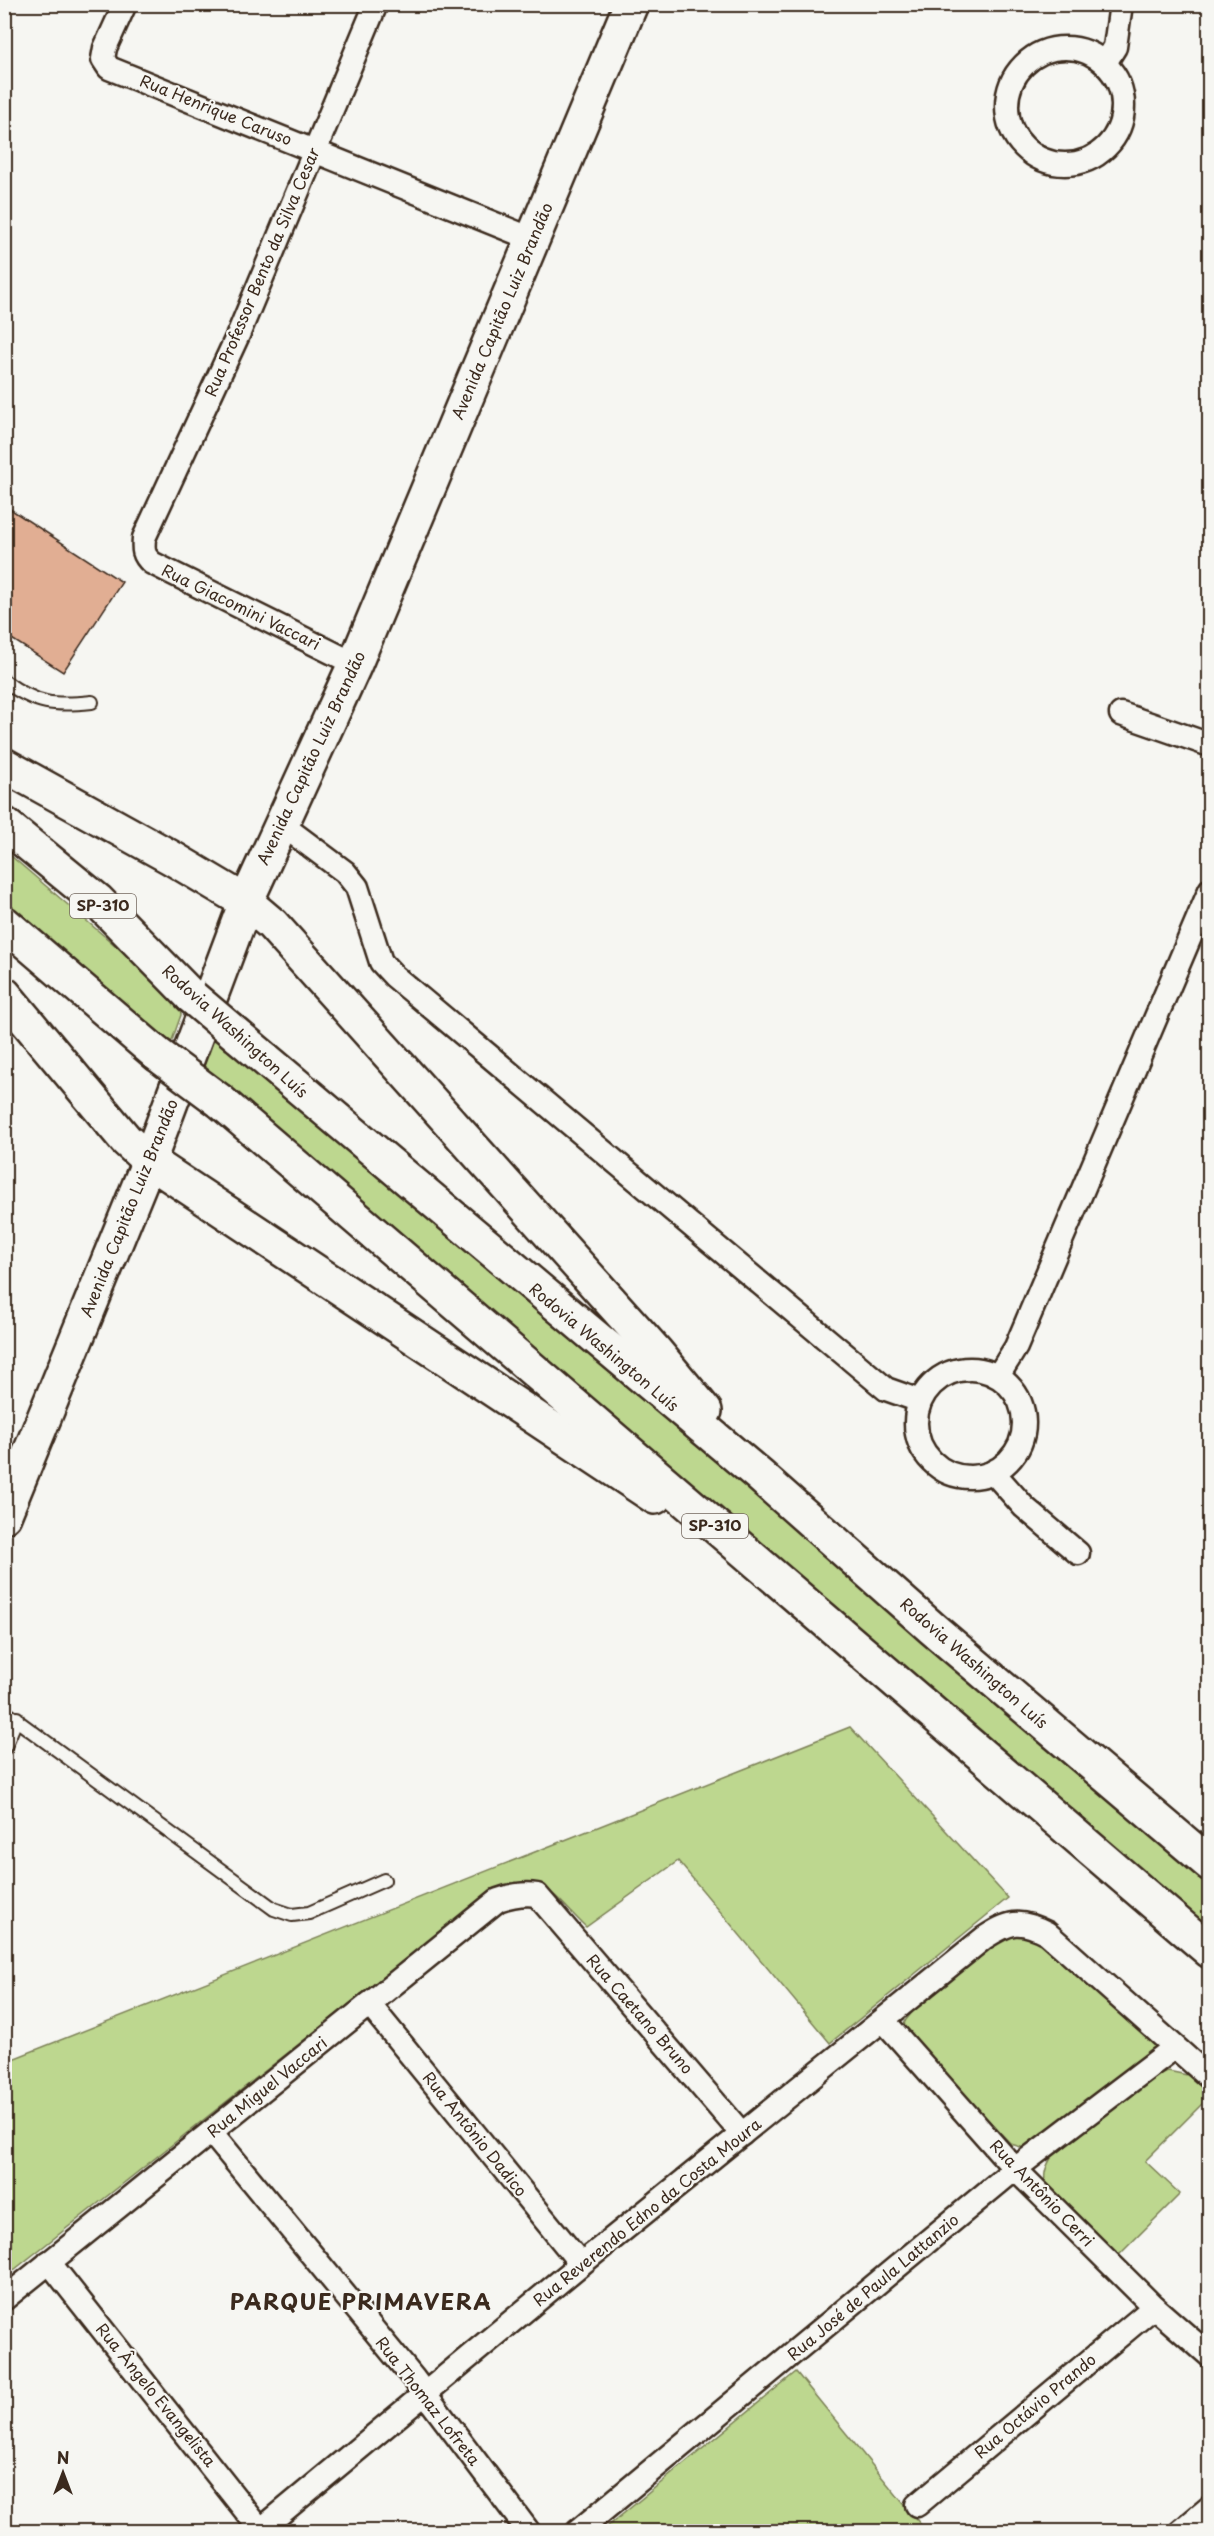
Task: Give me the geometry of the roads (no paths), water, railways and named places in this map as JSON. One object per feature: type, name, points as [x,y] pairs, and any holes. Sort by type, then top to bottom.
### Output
[{"type":"main road","name":"Avenida Capitão Luiz Brandão","points":[[8,1495],[149,1161],[246,902],[355,664],[631,4]]},
{"type":"main road","points":[[4,765],[172,858],[246,902],[272,924],[656,1352],[759,1475]]},
{"type":"main road","name":"Rodovia Washington Luís","points":[[4,824],[98,901],[192,997],[759,1475],[933,1629],[1209,1864]]},
{"type":"main road","name":"SP-310","points":[[4,923],[157,1054],[220,1101],[1209,1951]]},
{"type":"main road","points":[[4,994],[126,1140],[149,1161],[763,1567]]},
{"type":"street","name":"Rua Henrique Caruso","points":[[125,4],[105,48],[103,59],[109,68],[315,149],[532,239]]},
{"type":"street","name":"Rua Professor Bento da Silva Cesar","points":[[144,538],[238,335],[376,4]]},
{"type":"street","points":[[1105,63],[1115,47],[1121,4]]},
{"type":"street","points":[[1067,47],[1081,49],[1105,63],[1115,74],[1124,101],[1123,115],[1113,141],[1091,159],[1077,163],[1049,162],[1025,148],[1009,125],[1007,97],[1018,71],[1027,61],[1046,51],[1067,47]]},
{"type":"street","name":"Rua Giacomini Vaccari","points":[[144,538],[145,557],[152,563],[355,664]]},
{"type":"street","points":[[1121,714],[1209,745]]},
{"type":"street","points":[[281,824],[345,872],[357,887],[381,962],[394,976],[886,1389],[920,1401]]},
{"type":"street","points":[[998,1376],[1016,1347],[1209,890]]},
{"type":"street","points":[[973,1368],[998,1376],[1017,1394],[1022,1406],[1024,1426],[1020,1445],[1013,1456],[993,1472],[980,1477],[954,1475],[931,1462],[923,1452],[915,1426],[920,1401],[926,1390],[947,1373],[973,1368]]},
{"type":"street","points":[[993,1472],[1024,1507],[1078,1553]]},
{"type":"street","name":"Rua Miguel Vaccari","points":[[4,2299],[498,1900],[524,1893],[537,1895]]},
{"type":"street","name":"Rua Caetano Bruno","points":[[537,1895],[742,2133]]},
{"type":"street","name":"Rua Reverendo Edno da Costa Moura","points":[[259,2530],[742,2133],[884,2021],[984,1938],[1002,1927],[1020,1922],[1047,1933],[1174,2048]]},
{"type":"street","name":"Rua Antônio Dadico","points":[[369,2004],[581,2264]]},
{"type":"street","name":"Rua Antônio Cerri","points":[[884,2021],[1015,2169],[1154,2307],[1209,2356]]},
{"type":"street","points":[[1174,2048],[1209,2078]]},
{"type":"street","name":"Rua José de Paula Lattanzio","points":[[577,2532],[1015,2169],[1174,2048]]},
{"type":"street","name":"Rua Thomaz Lofreta","points":[[211,2132],[424,2394],[529,2532]]},
{"type":"street","name":"Rua Ângelo Evangelista","points":[[50,2262],[251,2514],[259,2530]]},
{"type":"street","name":"Rua Octávio Prando","points":[[917,2505],[1154,2307]]},
{"type":"street","points":[[1180,2532],[1209,2507]]},
{"type":"lane","points":[[4,681],[23,695],[56,705],[92,702]]},
{"type":"lane","points":[[4,1711],[17,1718],[274,1909],[292,1915],[309,1913],[384,1880]]},
{"type":"lane","points":[[4,1749],[17,1718]]},
{"type":"district","name":"PARQUE PRIMAVERA","points":[[361,2302]]}]
